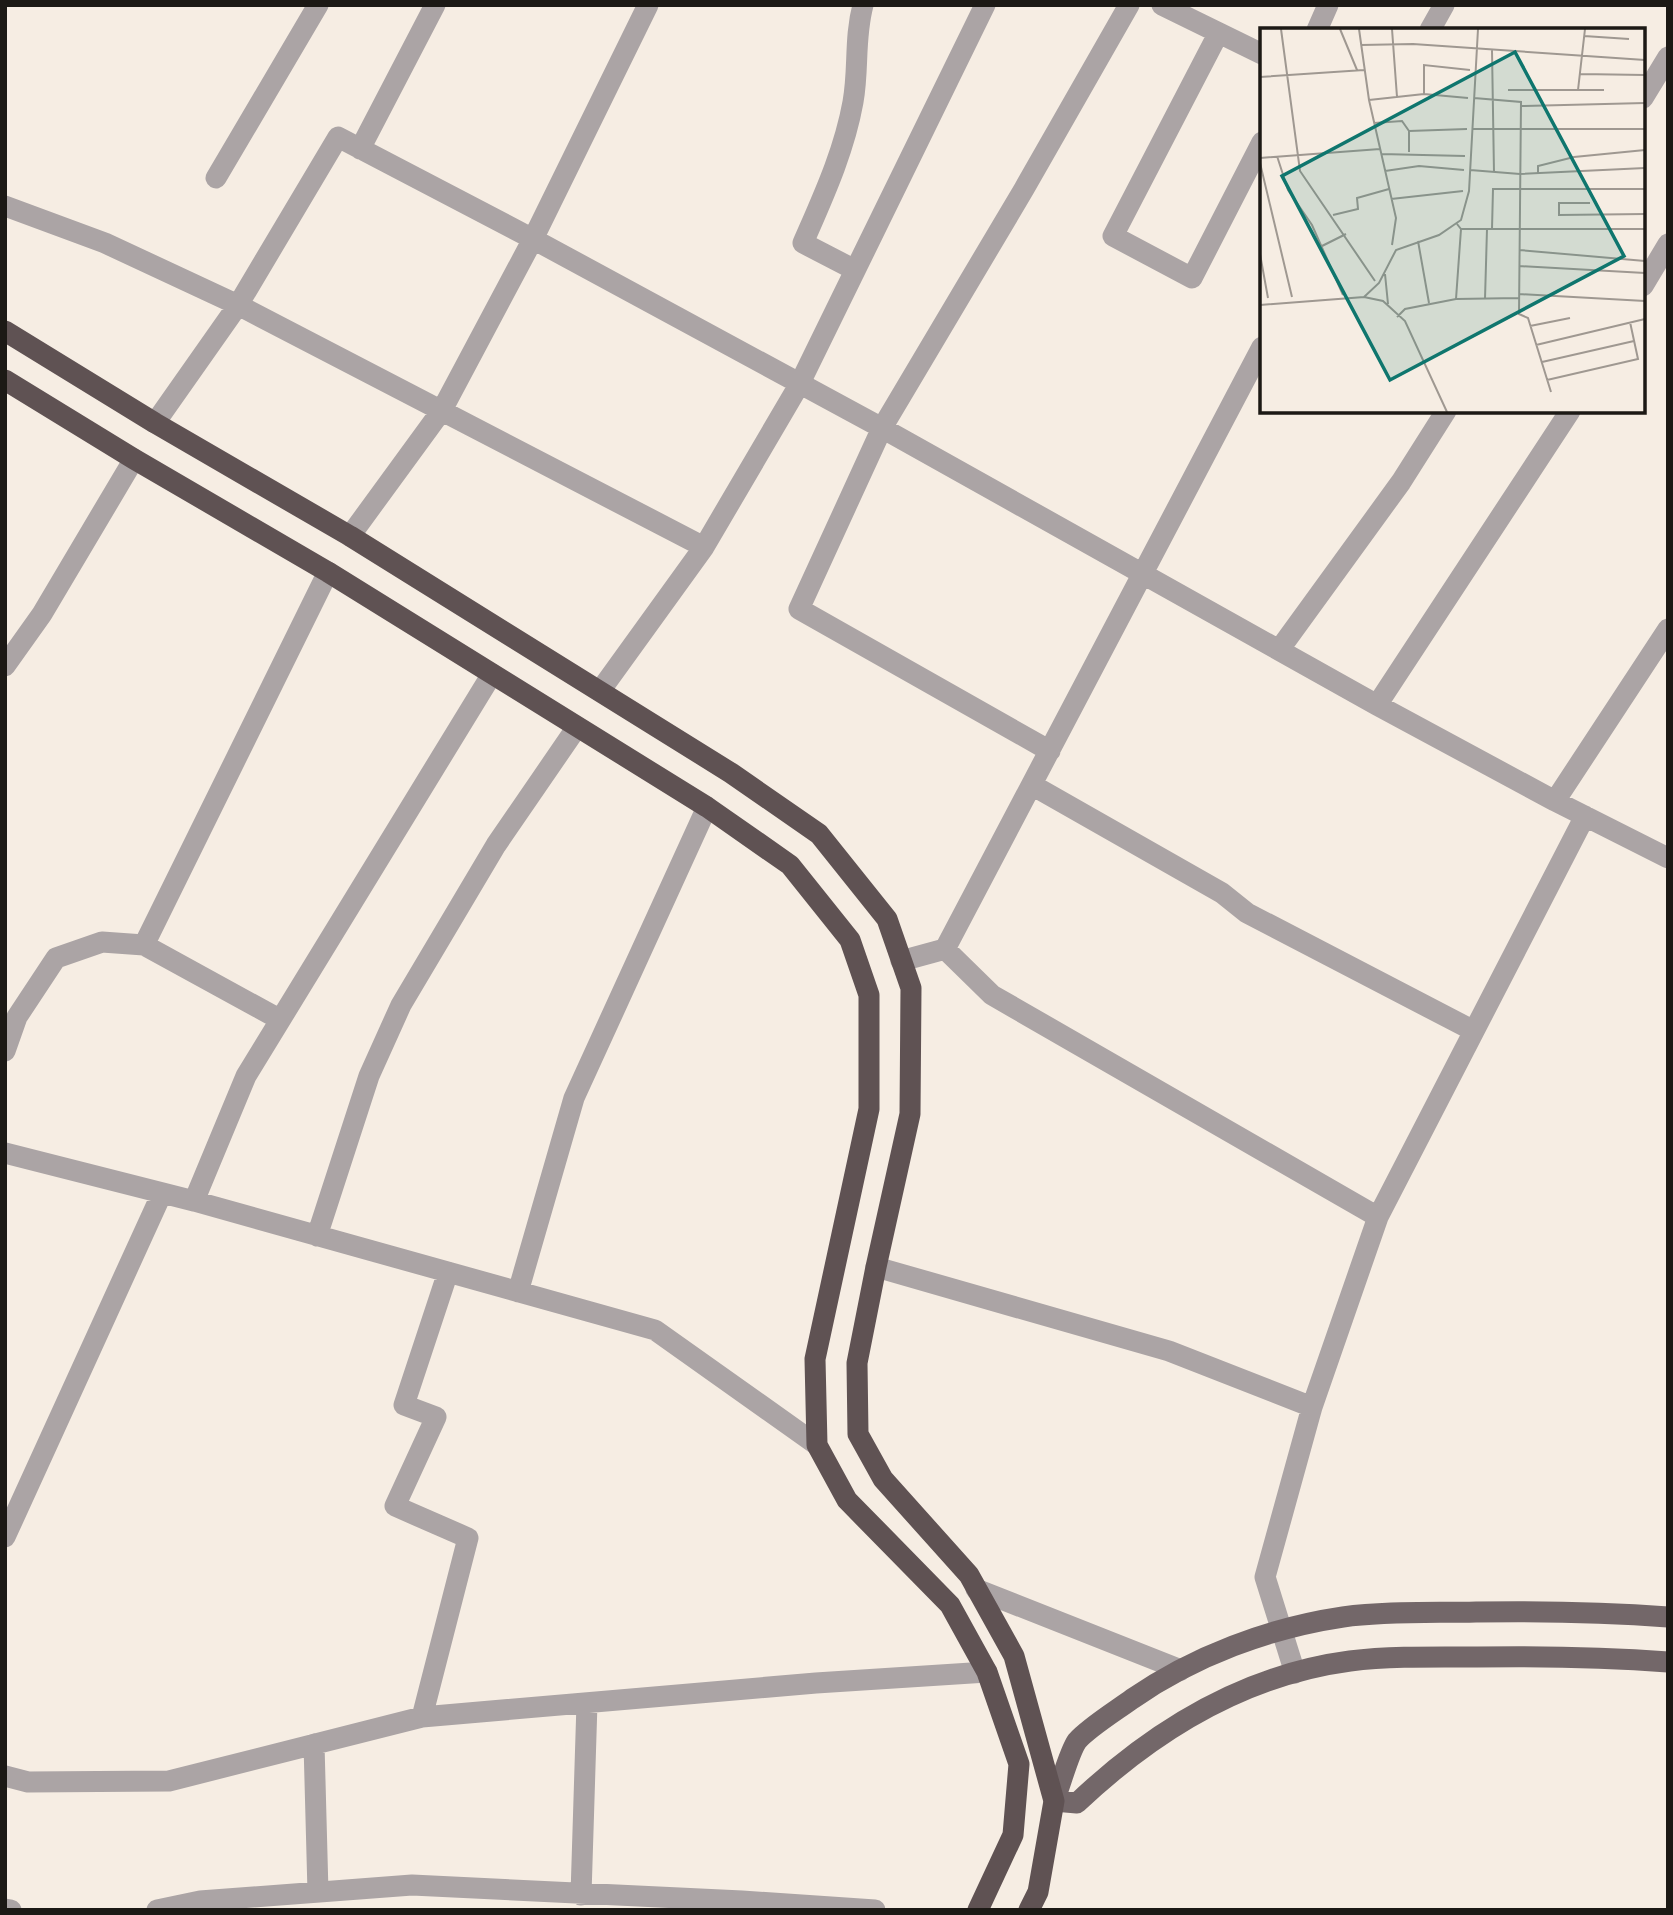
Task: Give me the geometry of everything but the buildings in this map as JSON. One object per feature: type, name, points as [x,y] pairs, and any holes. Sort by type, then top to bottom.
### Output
[{"type":"highway","points":[[5,331],[155,423],[350,536],[731,773],[819,834],[887,919],[911,988],[910,1114],[857,1363],[858,1434],[883,1479],[969,1574],[1014,1656],[1054,1801],[1038,1892],[1029,1910]]},
{"type":"highway","points":[[5,380],[328,572],[707,807],[790,865],[850,940],[869,995],[869,1109],[815,1359],[817,1445],[847,1500],[950,1605],[987,1672],[1018,1764],[1013,1835],[978,1910]]},
{"type":"main road","points":[[1668,1617],[1528,1611],[1437,1613],[1345,1617],[1281,1631],[1220,1652],[1144,1691],[1077,1742],[1054,1801],[1077,1803],[1136,1751],[1168,1729],[1237,1693],[1295,1673],[1350,1661],[1438,1657],[1528,1656],[1668,1662]]},
{"type":"street","points":[[216,178],[318,5]]},
{"type":"street","points":[[360,149],[435,5]]},
{"type":"street","points":[[350,536],[442,410],[533,239],[649,5]]},
{"type":"street","points":[[855,270],[803,243],[836,168],[854,100],[857,29],[863,5]]},
{"type":"street","points":[[600,691],[704,547],[799,385],[985,5]]},
{"type":"street","points":[[1050,751],[799,609],[882,428],[1024,189],[1129,5]]},
{"type":"street","points":[[1162,5],[1260,53]]},
{"type":"street","points":[[1318,28],[1328,5]]},
{"type":"street","points":[[1431,28],[1444,5]]},
{"type":"street","points":[[1218,34],[1113,236],[1192,278],[1260,146]]},
{"type":"street","points":[[1645,95],[1668,57]]},
{"type":"street","points":[[155,423],[237,305],[338,137],[882,428],[1377,705],[1555,801],[1668,858]]},
{"type":"street","points":[[5,206],[105,243],[237,305],[704,547]]},
{"type":"street","points":[[1645,283],[1668,244]]},
{"type":"street","points":[[901,961],[945,949],[1260,351]]},
{"type":"street","points":[[1279,650],[1401,482],[1445,413]]},
{"type":"street","points":[[1377,705],[1569,413]]},
{"type":"street","points":[[5,666],[42,614],[134,458]]},
{"type":"street","points":[[144,945],[328,572]]},
{"type":"street","points":[[1555,801],[1668,629]]},
{"type":"street","points":[[194,1201],[246,1076],[492,674]]},
{"type":"street","points":[[317,1236],[369,1076],[401,1005],[496,845],[577,727]]},
{"type":"street","points":[[1032,785],[1222,892],[1247,913],[1474,1031]]},
{"type":"street","points":[[518,1292],[573,1098],[707,807]]},
{"type":"street","points":[[1295,1673],[1265,1577],[1312,1407],[1378,1217],[1585,816]]},
{"type":"street","points":[[5,1051],[17,1017],[56,958],[102,942],[144,945],[279,1019]]},
{"type":"street","points":[[945,949],[992,995],[1378,1217]]},
{"type":"street","points":[[5,1153],[194,1201],[655,1330],[817,1445]]},
{"type":"street","points":[[5,1537],[162,1193]]},
{"type":"street","points":[[876,1266],[1169,1351],[1312,1407]]},
{"type":"street","points":[[422,1717],[468,1538],[395,1506],[436,1417],[404,1405],[449,1272]]},
{"type":"street","points":[[976,1589],[1181,1670]]},
{"type":"street","points":[[5,1776],[28,1782],[169,1782],[422,1717],[816,1683],[987,1672]]},
{"type":"street","points":[[582,1895],[587,1703]]},
{"type":"street","points":[[314,1744],[318,1892]]},
{"type":"street","points":[[157,1910],[200,1900],[412,1885],[875,1910]]},
{"type":"street","points":[[5,1909],[11,1910]]}]
